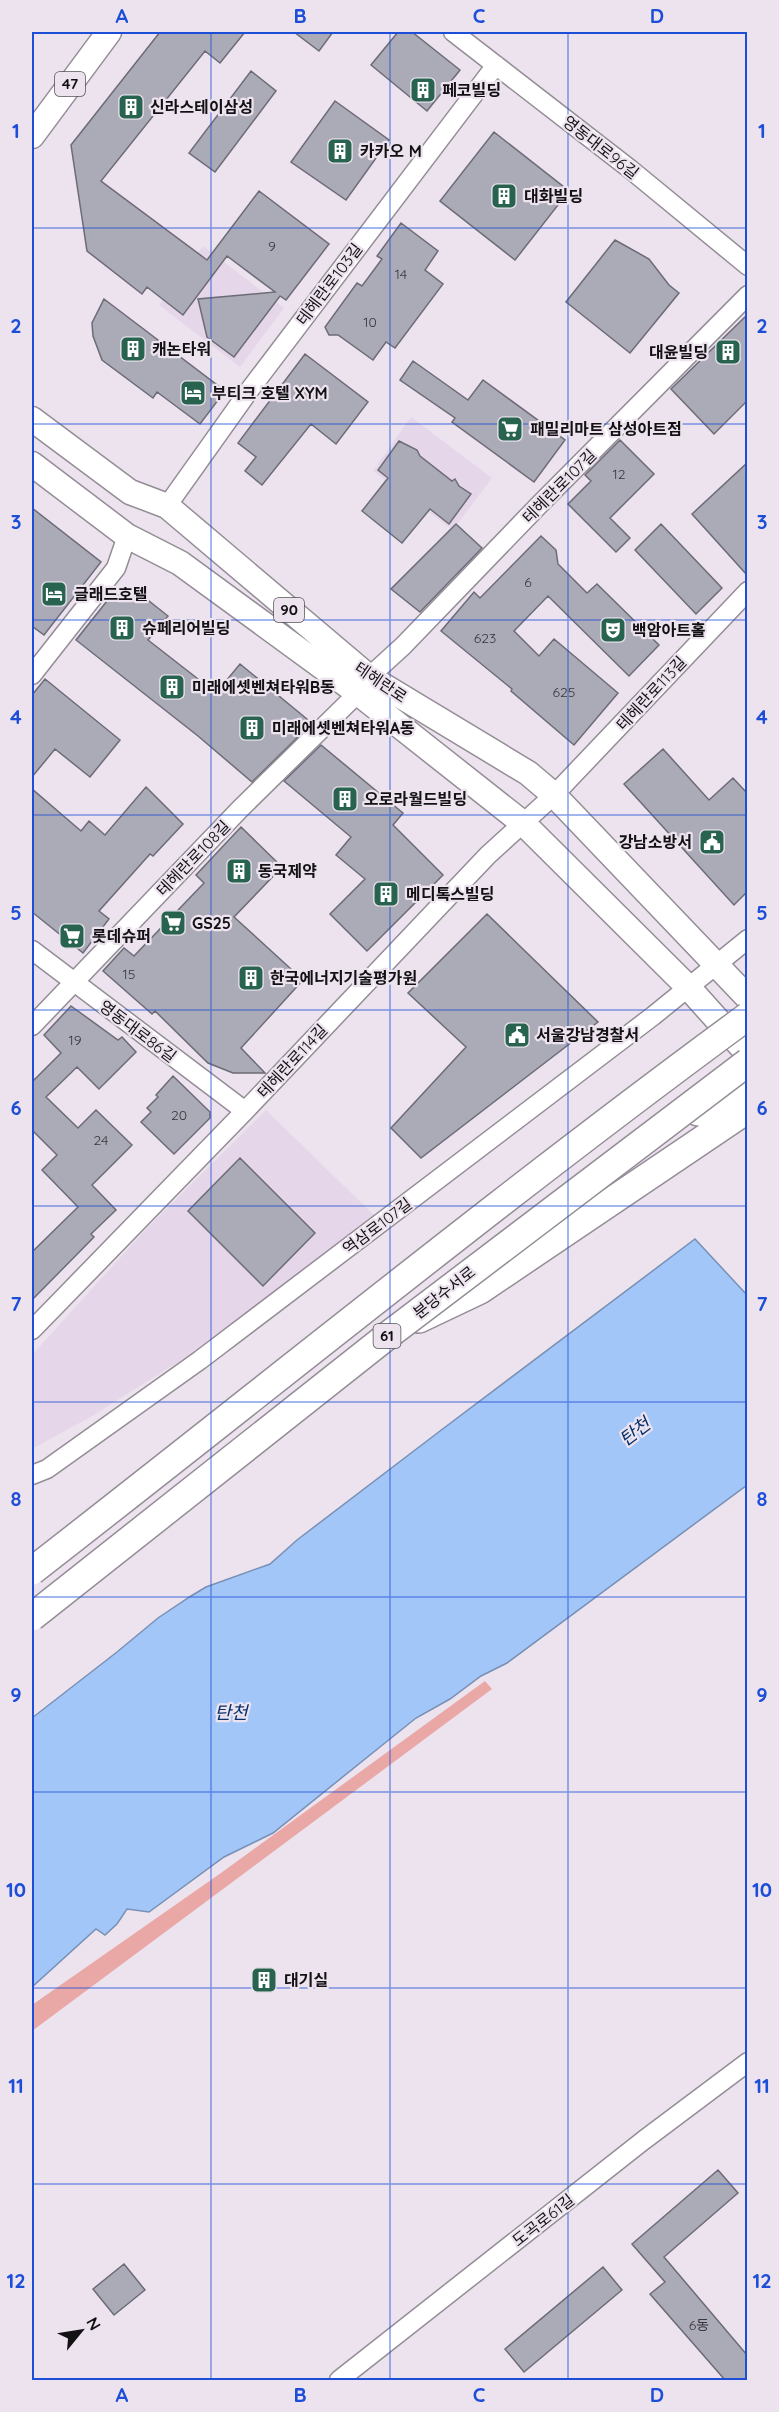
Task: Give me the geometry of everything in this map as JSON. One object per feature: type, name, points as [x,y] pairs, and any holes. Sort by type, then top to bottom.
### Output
[{"type":"highway","name":"61","points":[[32,1571],[599,1128],[747,1016]]},
{"type":"highway","name":"분당수서로","points":[[32,1617],[391,1333],[747,1062]]},
{"type":"highway","points":[[619,1158],[747,1082]]},
{"type":"highway","points":[[391,1333],[480,1290],[747,1109]]},
{"type":"main road","name":"47","points":[[32,136],[109,32]]},
{"type":"main road","name":"테헤란로","points":[[32,418],[130,492],[167,506],[364,685],[524,824],[688,987]]},
{"type":"main road","name":"테헤란로","points":[[32,464],[127,536],[180,563],[364,685],[528,773],[554,795],[714,964]]},
{"type":"main road","name":"90","points":[[714,964],[747,998]]},
{"type":"main road","name":"90","points":[[688,987],[747,1054]]},
{"type":"street","name":"영동대로96길","points":[[453,32],[630,169],[747,266]]},
{"type":"street","name":"테헤란로103길","points":[[167,506],[270,362],[496,65]]},
{"type":"street","name":"테헤란로107길","points":[[364,685],[747,295]]},
{"type":"street","points":[[32,675],[116,568],[127,536]]},
{"type":"street","name":"테헤란로113길","points":[[554,795],[747,591]]},
{"type":"street","name":"테헤란로108길","points":[[32,1026],[240,809],[364,685]]},
{"type":"street","name":"테헤란로114길","points":[[32,1330],[245,1111],[488,855],[554,795]]},
{"type":"street","name":"역삼로107길","points":[[32,1475],[47,1469],[191,1367],[688,987],[747,939]]},
{"type":"street","name":"영동대로86길","points":[[32,950],[245,1111]]},
{"type":"street","name":"도곡로61길","points":[[339,2380],[635,2147],[747,2062]]},
{"type":"shaded area","points":[[203,246],[284,308],[240,367],[159,305]]},
{"type":"shaded area","points":[[411,417],[492,478],[453,530],[373,471]]},
{"type":"shaded area","points":[[266,1110],[377,1218],[269,1302],[94,1415],[32,1449],[32,1355],[147,1228]]},
{"type":"shaded area","points":[[485,1681],[492,1689],[32,2031],[32,2005],[221,1873]]},
{"type":"water","name":"탄천","points":[[695,1239],[747,1295],[747,1485],[507,1663],[481,1676],[450,1699],[416,1718],[273,1833],[224,1857],[149,1912],[127,1909],[117,1924],[105,1935],[96,1929],[32,1987],[32,1718],[158,1618],[191,1596],[206,1587],[270,1564],[297,1540]]},
{"type":"building","points":[[160,32],[245,32],[220,63],[205,51],[101,181],[207,260],[259,191],[329,244],[286,300],[280,296],[234,357],[207,337],[198,299],[275,292],[227,256],[183,315],[147,287],[142,294],[87,251],[71,145]]},
{"type":"building","points":[[294,32],[333,32],[319,51]]},
{"type":"building","name":"페코빌딩","points":[[398,32],[412,32],[460,70],[427,111],[371,65]]},
{"type":"building","points":[[251,71],[276,91],[215,172],[189,153]]},
{"type":"building","name":"카카오 M","points":[[335,101],[389,140],[346,200],[291,162]]},
{"type":"building","name":"대화빌딩","points":[[494,132],[569,191],[515,260],[440,201]]},
{"type":"building","points":[[401,223],[438,251],[425,270],[443,284],[395,348],[386,342],[373,360],[338,335],[329,335],[325,327],[357,283],[362,286],[382,259],[377,256]]},
{"type":"building","points":[[615,240],[649,259],[669,285],[679,293],[630,353],[566,302]]},
{"type":"building","name":"캐논타워","points":[[104,299],[225,391],[200,424],[157,392],[153,398],[102,360],[93,336],[92,323]]},
{"type":"building","name":"대윤빌딩","points":[[747,315],[747,401],[714,434],[671,389]]},
{"type":"building","points":[[305,354],[368,402],[336,444],[311,424],[262,485],[245,471],[256,457],[238,443]]},
{"type":"building","points":[[413,361],[468,400],[483,380],[565,440],[534,482],[452,422],[455,418],[400,380]]},
{"type":"building","points":[[620,440],[654,474],[610,518],[630,538],[616,552],[568,504],[591,481],[585,475]]},
{"type":"building","points":[[399,441],[417,450],[420,456],[452,481],[455,479],[459,486],[471,494],[449,524],[430,509],[402,543],[362,511],[388,478],[378,470]]},
{"type":"building","points":[[747,463],[747,575],[692,514]]},
{"type":"building","name":"글래드호텔","points":[[32,508],[101,562],[44,635],[32,626]]},
{"type":"building","points":[[456,524],[482,548],[420,612],[391,589]]},
{"type":"building","name":"백암아트홀","points":[[661,524],[722,588],[696,614],[635,550]]},
{"type":"building","points":[[541,536],[556,550],[558,564],[587,593],[597,584],[659,645],[629,676],[548,596],[514,631],[539,656],[554,639],[618,693],[574,745],[511,691],[512,689],[441,631],[474,592],[480,598]]},
{"type":"building","points":[[139,593],[168,616],[148,640],[216,693],[240,664],[307,719],[300,728],[304,731],[252,782],[198,736],[76,640],[111,596]]},
{"type":"building","points":[[45,679],[120,740],[90,777],[55,749],[32,777],[32,695]]},
{"type":"building","points":[[321,745],[403,813],[393,825],[443,875],[367,951],[330,914],[365,879],[336,855],[351,837],[284,781]]},
{"type":"building","name":"강남소방서","points":[[663,749],[709,800],[733,778],[747,793],[747,892],[734,905],[624,784]]},
{"type":"building","points":[[146,787],[183,824],[153,856],[150,854],[99,911],[109,919],[83,953],[32,912],[32,789],[81,831],[89,821],[105,835]]},
{"type":"building","points":[[241,827],[282,867],[234,917],[303,980],[241,1048],[265,1073],[233,1073],[208,1063],[155,1011],[152,1014],[103,971],[124,948],[134,956],[204,883],[196,875]]},
{"type":"building","name":"서울강남경찰서","points":[[487,914],[598,1022],[421,1158],[391,1128],[466,1047],[408,993]]},
{"type":"building","points":[[71,1006],[118,1040],[122,1037],[136,1052],[99,1089],[77,1067],[46,1097],[78,1128],[96,1110],[132,1145],[92,1185],[116,1210],[91,1234],[94,1237],[32,1300],[32,1252],[78,1207],[42,1170],[57,1155],[32,1130],[32,1082],[61,1053],[44,1035]]},
{"type":"building","points":[[173,1076],[210,1112],[210,1118],[174,1154],[141,1122],[151,1112],[147,1108],[158,1097],[156,1095]]},
{"type":"building","points":[[240,1158],[315,1233],[263,1286],[188,1211]]},
{"type":"building","points":[[718,2170],[738,2193],[664,2257],[747,2355],[747,2380],[725,2380],[650,2294],[665,2282],[632,2244]]},
{"type":"building","points":[[124,2264],[145,2290],[114,2315],[93,2289]]},
{"type":"building","points":[[603,2267],[622,2290],[524,2372],[505,2349]]},
{"type":"place","name":"페코빌딩","points":[[423,90]]},
{"type":"place","name":"신라스테이삼성","points":[[131,107]]},
{"type":"place","name":"카카오 M","points":[[340,151]]},
{"type":"place","name":"대화빌딩","points":[[504,196]]},
{"type":"place","name":"캐논타워","points":[[133,349]]},
{"type":"place","name":"대윤빌딩","points":[[728,352]]},
{"type":"place","name":"부티크 호텔 XYM","points":[[193,393]]},
{"type":"place","name":"패밀리마트 삼성아트점","points":[[510,429]]},
{"type":"place","name":"글래드호텔","points":[[54,594]]},
{"type":"place","name":"슈페리어빌딩","points":[[122,628]]},
{"type":"place","name":"백암아트홀","points":[[613,630]]},
{"type":"place","name":"미래에셋벤쳐타워B동","points":[[172,687]]},
{"type":"place","name":"미래에셋벤쳐타워A동","points":[[252,728]]},
{"type":"place","name":"오로라월드빌딩","points":[[345,799]]},
{"type":"place","name":"강남소방서","points":[[712,842]]},
{"type":"place","name":"동국제약","points":[[239,871]]},
{"type":"place","name":"메디톡스빌딩","points":[[386,894]]},
{"type":"place","name":"GS25","points":[[173,923]]},
{"type":"place","name":"롯데슈퍼","points":[[72,936]]},
{"type":"place","name":"한국에너지기술평가원","points":[[251,978]]},
{"type":"place","name":"서울강남경찰서","points":[[517,1035]]},
{"type":"place","name":"대기실","points":[[264,1980]]}]
